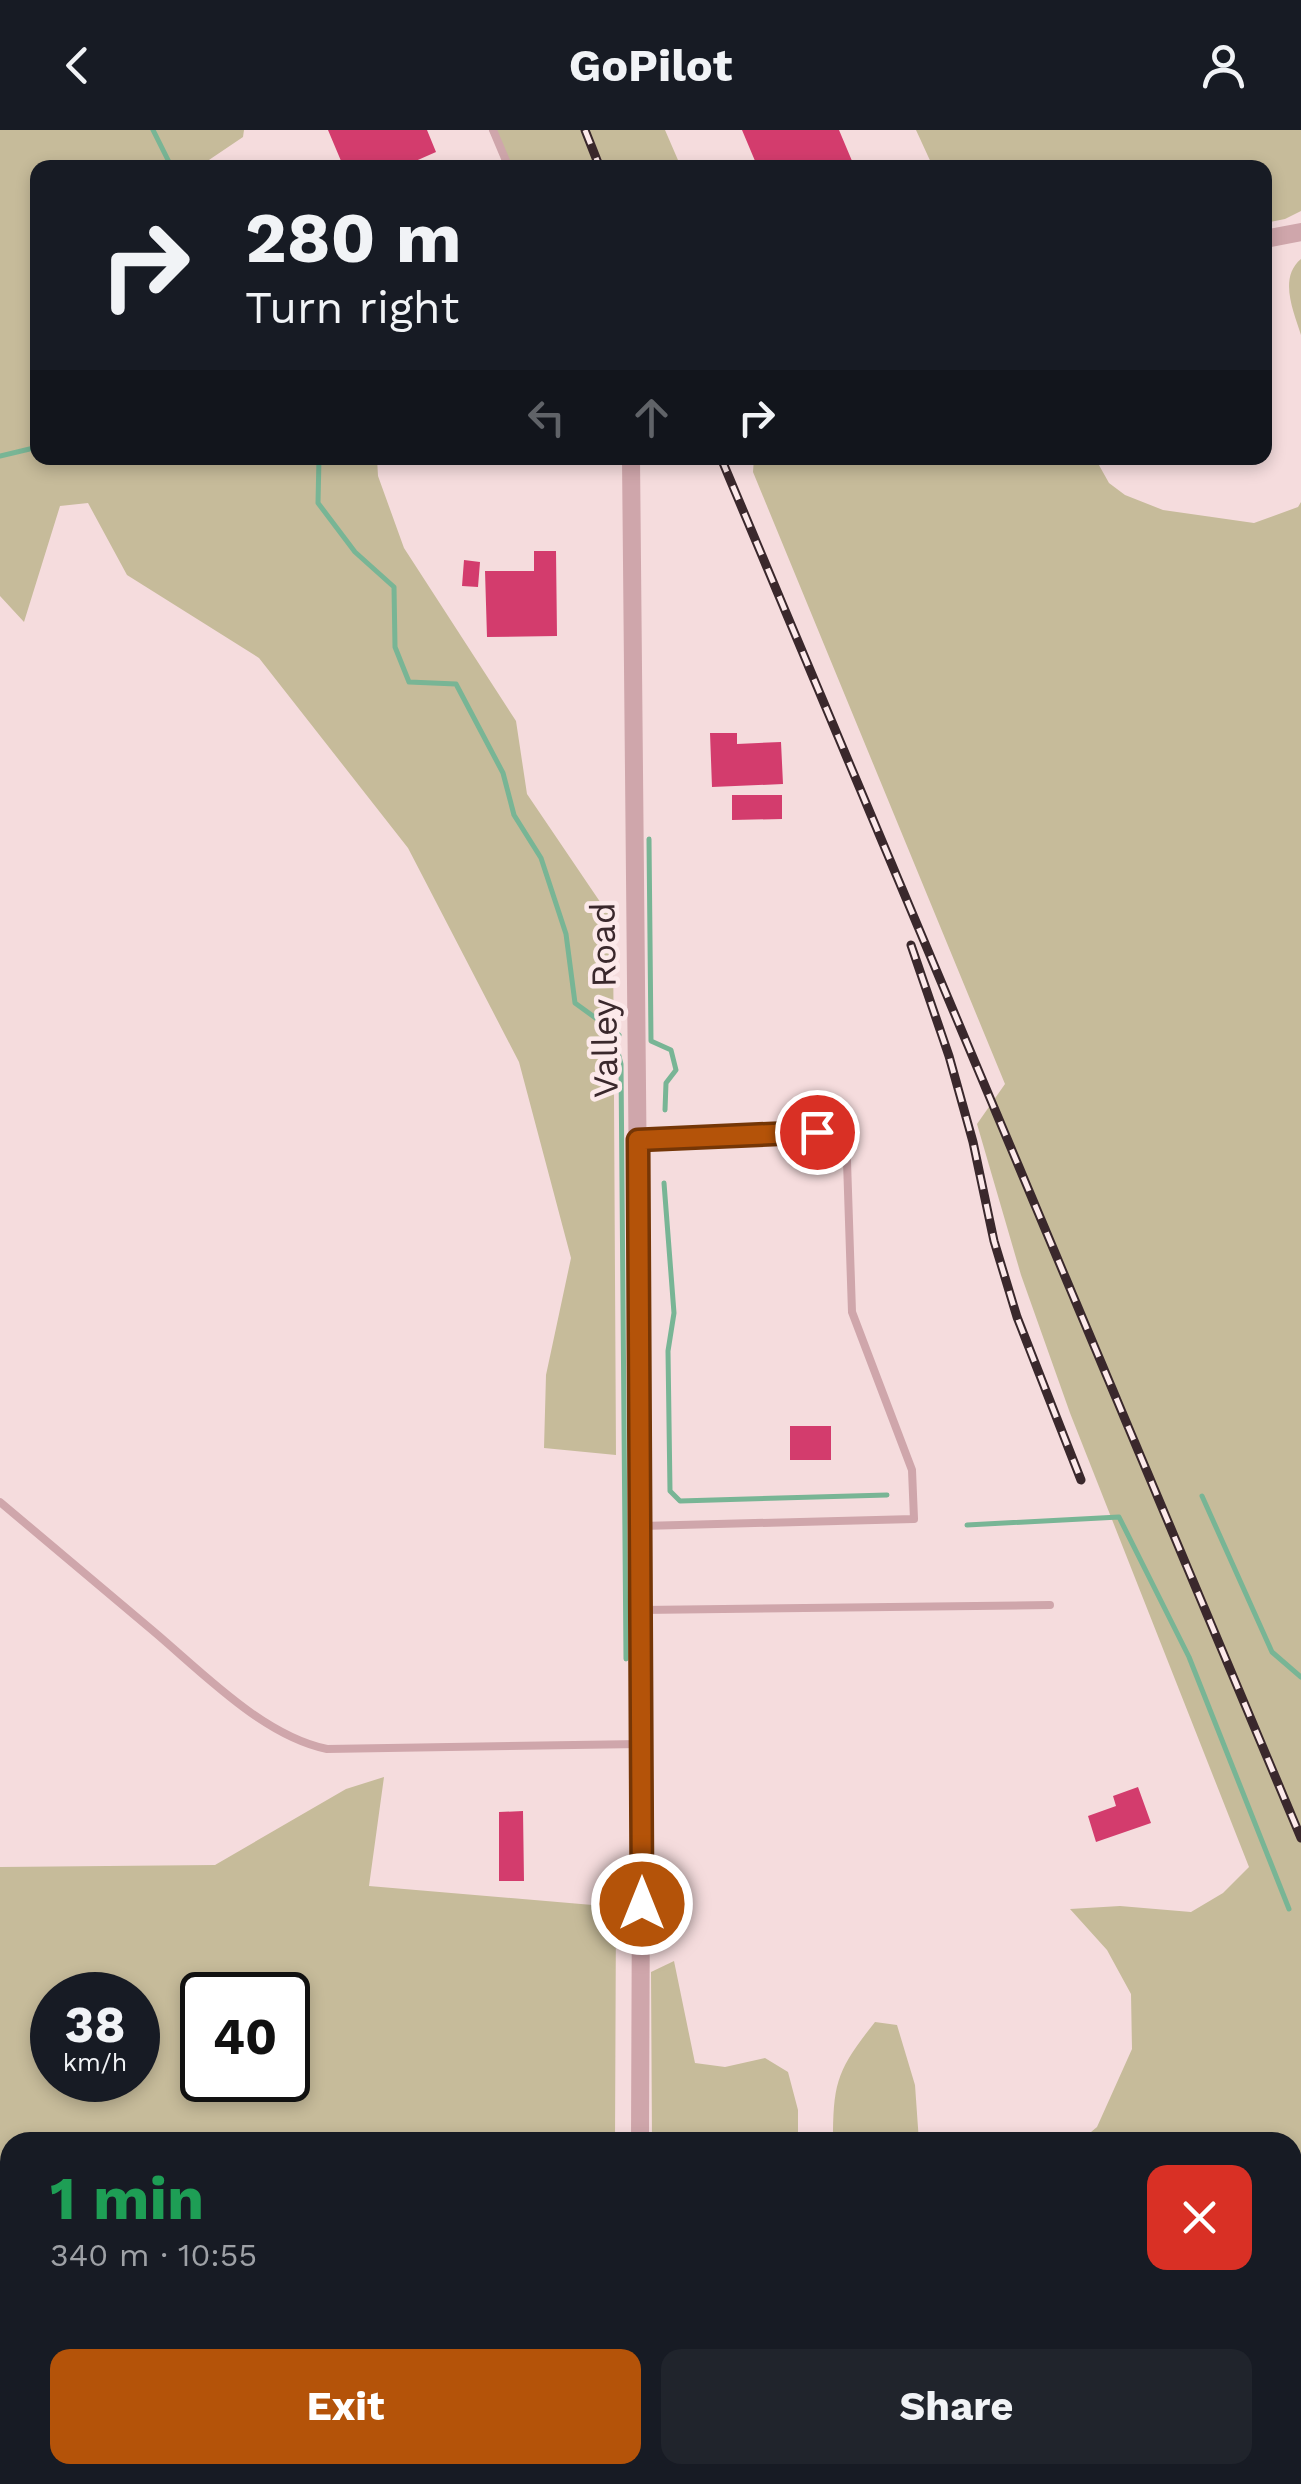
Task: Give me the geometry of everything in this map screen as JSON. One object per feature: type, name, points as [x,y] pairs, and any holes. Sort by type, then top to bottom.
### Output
[{"type":"street","points":[[1272,238],[1301,232]]},
{"type":"street","name":"Valley Road","points":[[632,465],[642,1526],[640,2132]]},
{"type":"lane","points":[[493,130],[506,160]]},
{"type":"lane","points":[[638,1140],[846,1132],[852,1312],[912,1470],[914,1520],[642,1526]]},
{"type":"lane","points":[[0,1502],[217,1685],[300,1743],[328,1748],[642,1744]]},
{"type":"lane","points":[[642,1610],[1050,1605]]},
{"type":"shaded area","points":[[0,130],[244,130],[243,137],[209,160],[30,160],[30,465],[377,465],[404,548],[516,721],[527,794],[613,921],[616,1455],[544,1448],[546,1375],[571,1258],[519,1062],[408,848],[259,658],[127,575],[88,503],[60,506],[24,622],[0,596]]},
{"type":"shaded area","points":[[489,130],[665,130],[678,160],[504,160]]},
{"type":"shaded area","points":[[916,130],[1301,130],[1301,211],[1272,222],[1272,160],[930,160]]},
{"type":"shaded area","points":[[1301,259],[1301,335],[1289,285],[1294,267]]},
{"type":"shaded area","points":[[754,465],[1099,465],[1109,483],[1125,495],[1163,510],[1254,523],[1298,507],[1301,502],[1301,2132],[1091,2132],[1097,2127],[1132,2049],[1131,1994],[1107,1950],[1070,1909],[1120,1906],[1191,1912],[1223,1893],[1249,1867],[1070,1413],[1021,1275],[977,1124],[1005,1084],[753,472]]},
{"type":"shaded area","points":[[384,1777],[369,1886],[616,1907],[615,2132],[0,2132],[0,1867],[215,1865],[346,1789]]},
{"type":"shaded area","points":[[674,1961],[695,2063],[725,2067],[765,2058],[788,2072],[798,2110],[798,2132],[652,2132],[651,1972]]},
{"type":"shaded area","points":[[875,2022],[897,2025],[915,2085],[918,2132],[833,2132],[836,2090],[852,2053]]},
{"type":"building","points":[[328,130],[427,130],[436,152],[418,160],[341,160]]},
{"type":"building","points":[[742,130],[839,130],[852,160],[755,160]]},
{"type":"building","points":[[534,551],[556,551],[557,636],[487,637],[485,571],[534,571]]},
{"type":"building","points":[[464,560],[480,562],[478,587],[462,586]]},
{"type":"building","points":[[710,733],[737,733],[737,744],[781,742],[783,784],[712,787]]},
{"type":"building","points":[[732,795],[782,795],[782,819],[732,820]]},
{"type":"building","points":[[790,1426],[831,1426],[831,1460],[790,1460]]},
{"type":"building","points":[[1138,1787],[1151,1823],[1096,1842],[1088,1816],[1116,1806],[1113,1796]]},
{"type":"building","points":[[523,1811],[524,1881],[499,1881],[499,1812]]},
{"type":"waterway","points":[[153,130],[168,160]]},
{"type":"waterway","points":[[0,456],[30,449]]},
{"type":"waterway","points":[[319,465],[318,503],[355,552],[394,587],[395,647],[409,682],[456,684],[503,773],[514,815],[541,858],[566,934],[575,1003],[619,1035]]},
{"type":"waterway","points":[[649,839],[651,1041],[671,1050],[676,1070],[666,1083],[665,1110]]},
{"type":"waterway","points":[[613,1033],[621,1064],[626,1659]]},
{"type":"waterway","points":[[664,1183],[674,1313],[668,1351],[670,1491],[680,1501],[887,1495]]},
{"type":"waterway","points":[[1202,1496],[1272,1652],[1301,1677]]},
{"type":"waterway","points":[[967,1525],[1119,1517],[1189,1657],[1289,1909]]},
{"type":"railway","points":[[585,130],[597,160]]},
{"type":"railway","points":[[724,465],[1301,1838]]},
{"type":"railway","points":[[911,945],[949,1056],[994,1241],[1017,1317],[1081,1480]]},
{"type":"route","points":[[642,1904],[638,1140],[817,1132]]}]
